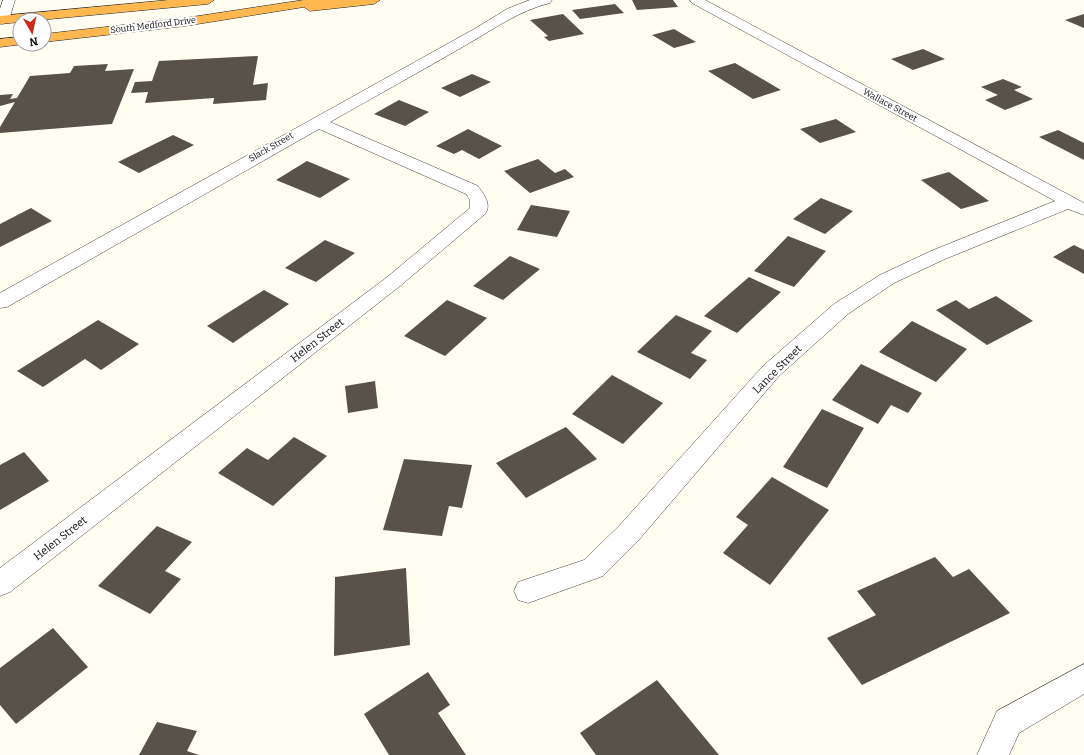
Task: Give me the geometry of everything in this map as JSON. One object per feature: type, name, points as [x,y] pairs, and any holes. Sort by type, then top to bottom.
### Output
[{"type":"highway","name":"South Medford Drive","points":[[2,20],[208,0]]},
{"type":"highway","points":[[263,11],[325,0]]},
{"type":"highway","points":[[263,11],[374,0]]},
{"type":"highway","name":"South Medford Drive","points":[[52,37],[263,11]]},
{"type":"highway","points":[[0,43],[12,42]]},
{"type":"street","points":[[2,20],[9,0]]},
{"type":"street","name":"Slack Street","points":[[0,302],[504,16],[519,8],[546,0]]},
{"type":"street","name":"Wallace Street","points":[[696,0],[1076,206]]},
{"type":"street","name":"Helen Street","points":[[0,584],[393,282],[479,210],[479,200],[472,190],[317,122]]},
{"type":"street","name":"Lance Street","points":[[528,591],[593,568],[628,534],[771,371],[841,309],[887,279],[938,255],[1076,206]]},
{"type":"street","points":[[993,755],[1008,722],[1084,678]]},
{"type":"building","points":[[632,0],[673,0],[678,7],[637,10]]},
{"type":"building","points":[[615,4],[624,13],[580,19],[572,10]]},
{"type":"building","points":[[563,14],[584,34],[549,41],[544,37],[548,36],[530,20]]},
{"type":"building","points":[[1084,14],[1084,28],[1065,20]]},
{"type":"building","points":[[674,29],[696,42],[674,48],[652,35]]},
{"type":"building","points":[[923,49],[945,59],[913,70],[891,59]]},
{"type":"building","points":[[258,56],[253,85],[268,83],[266,100],[213,104],[214,98],[145,103],[148,92],[131,93],[135,82],[152,81],[159,61]]},
{"type":"building","points":[[735,63],[781,90],[753,99],[708,71]]},
{"type":"building","points":[[108,64],[105,71],[134,69],[112,124],[0,133],[0,127],[15,102],[0,106],[0,95],[13,94],[10,99],[17,98],[30,76],[70,73],[74,66]]},
{"type":"building","points":[[472,74],[491,82],[460,97],[441,88]]},
{"type":"building","points":[[1003,79],[1022,87],[1014,90],[1033,99],[1005,110],[985,100],[998,95],[981,87]]},
{"type":"building","points":[[399,100],[429,112],[405,126],[374,114]]},
{"type":"building","points":[[836,119],[856,132],[820,143],[800,129]]},
{"type":"building","points":[[468,129],[502,146],[479,159],[462,150],[454,154],[436,146]]},
{"type":"building","points":[[1058,130],[1084,143],[1084,160],[1039,137]]},
{"type":"building","points":[[173,135],[194,145],[139,173],[118,162]]},
{"type":"building","points":[[538,159],[555,173],[565,169],[574,177],[530,193],[504,171]]},
{"type":"building","points":[[307,161],[350,179],[320,198],[276,180]]},
{"type":"building","points":[[949,172],[989,201],[961,209],[921,180]]},
{"type":"building","points":[[821,198],[853,211],[825,234],[793,219]]},
{"type":"building","points":[[531,205],[570,211],[557,237],[517,230]]},
{"type":"building","points":[[31,208],[52,221],[0,247],[0,224]]},
{"type":"building","points":[[788,236],[826,251],[794,287],[754,271]]},
{"type":"building","points":[[325,240],[355,253],[316,282],[285,268]]},
{"type":"building","points":[[1074,245],[1084,250],[1084,274],[1053,257]]},
{"type":"building","points":[[510,256],[540,269],[503,300],[473,286]]},
{"type":"building","points":[[749,277],[781,292],[737,333],[704,316]]},
{"type":"building","points":[[264,290],[289,304],[233,343],[207,326]]},
{"type":"building","points":[[996,296],[1033,321],[987,345],[936,310],[956,300],[969,309]]},
{"type":"building","points":[[447,300],[487,318],[445,356],[404,336]]},
{"type":"building","points":[[676,315],[712,331],[691,353],[707,360],[690,379],[637,352]]},
{"type":"building","points":[[98,320],[139,344],[101,370],[85,359],[43,387],[17,371]]},
{"type":"building","points":[[912,321],[967,349],[936,382],[879,352]]},
{"type":"building","points":[[861,364],[922,393],[908,413],[891,405],[878,424],[832,400]]},
{"type":"building","points":[[612,375],[663,403],[623,444],[572,414]]},
{"type":"building","points":[[375,381],[378,408],[348,413],[345,386]]},
{"type":"building","points":[[822,409],[864,428],[827,488],[783,467]]},
{"type":"building","points":[[566,427],[597,459],[526,498],[496,463]]},
{"type":"building","points":[[294,437],[327,456],[273,506],[218,473],[247,448],[268,460]]},
{"type":"building","points":[[24,452],[49,481],[0,510],[0,465]]},
{"type":"building","points":[[404,459],[472,465],[462,508],[449,506],[442,536],[383,530]]},
{"type":"building","points":[[772,477],[829,510],[770,585],[723,553],[748,525],[736,517]]},
{"type":"building","points":[[157,526],[192,542],[165,571],[181,579],[150,614],[98,586]]},
{"type":"building","points":[[935,557],[953,577],[969,569],[1010,613],[862,685],[827,638],[876,615],[857,591]]},
{"type":"building","points":[[406,568],[410,645],[334,656],[335,577]]},
{"type":"building","points":[[53,628],[88,667],[16,724],[0,705],[0,668]]},
{"type":"building","points":[[428,672],[450,705],[438,713],[466,755],[389,755],[364,714]]},
{"type":"building","points":[[657,680],[719,755],[596,755],[580,733]]},
{"type":"building","points":[[157,722],[197,731],[187,751],[199,755],[139,755]]}]
